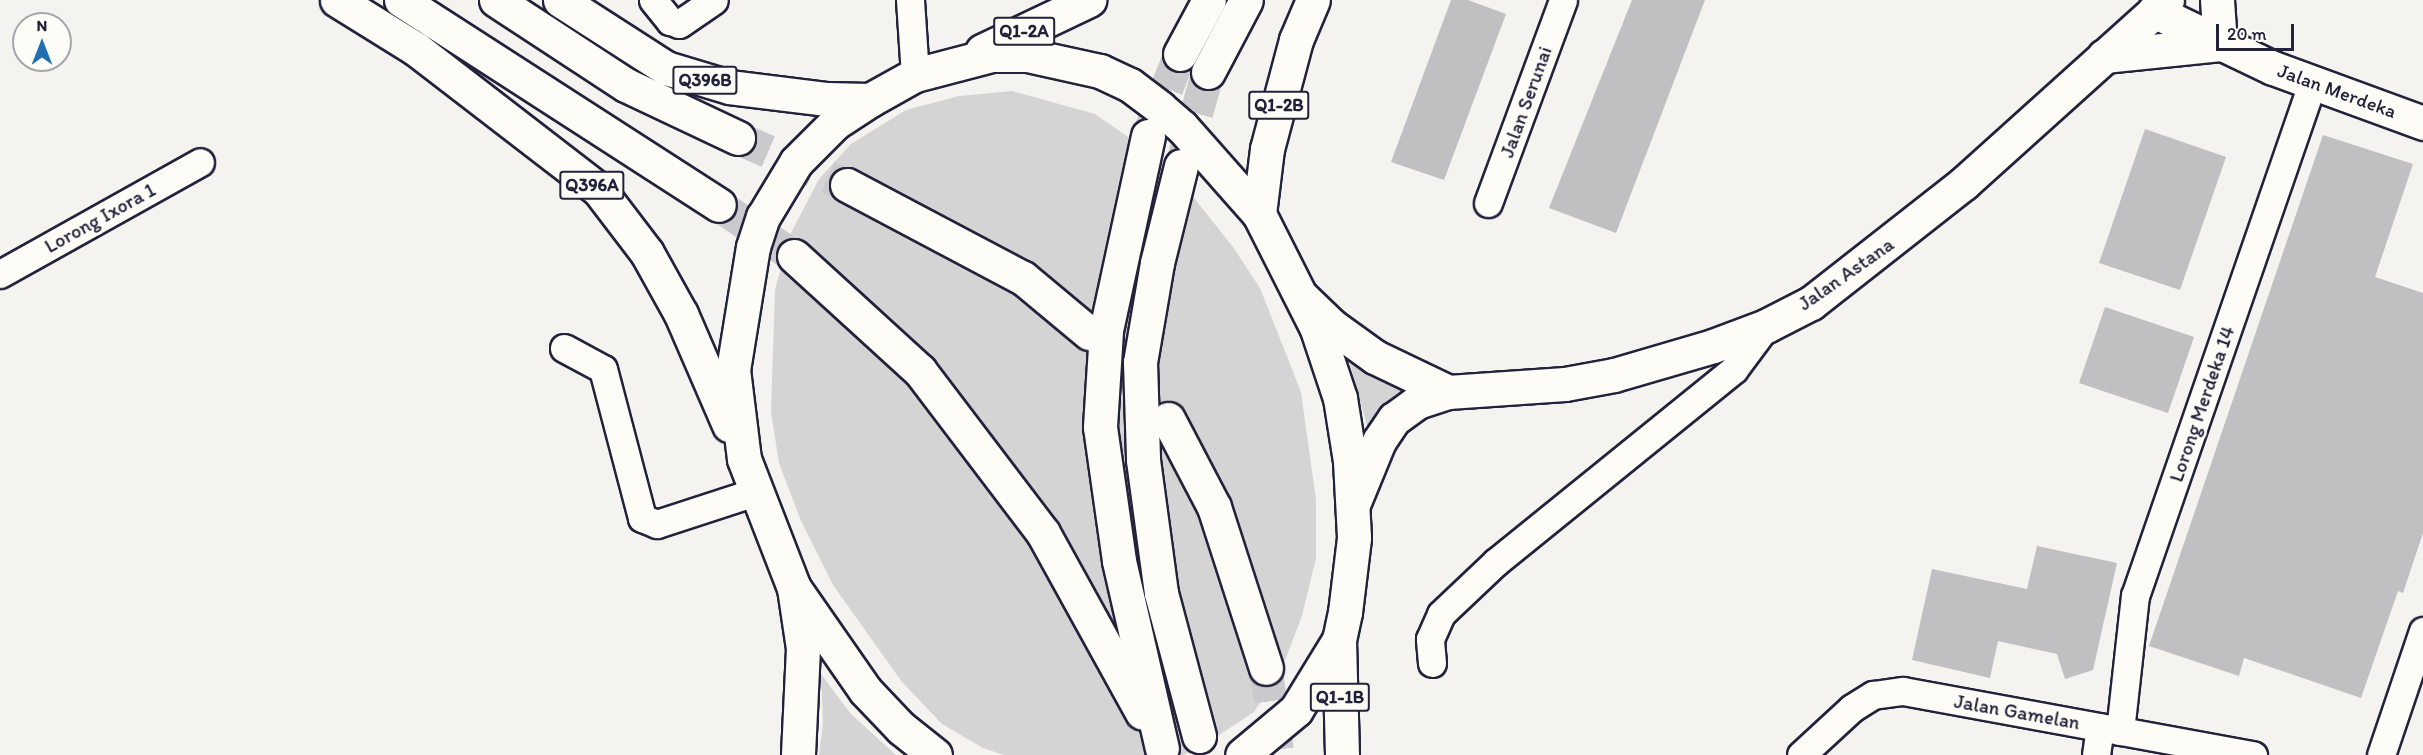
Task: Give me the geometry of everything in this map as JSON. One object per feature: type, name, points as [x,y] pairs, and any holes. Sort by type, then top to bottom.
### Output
[{"type":"main road","name":"Q396A","points":[[337,0],[416,49],[599,190],[647,253],[681,314],[744,459]]},
{"type":"main road","points":[[401,0],[719,205]]},
{"type":"main road","points":[[496,0],[627,85],[738,138]]},
{"type":"main road","name":"Q396B","points":[[560,0],[666,68],[729,87],[827,99],[870,100]]},
{"type":"main road","name":"Q1-2A","points":[[959,62],[1089,0]]},
{"type":"main road","points":[[1180,54],[1209,0]]},
{"type":"main road","points":[[1208,72],[1246,0]]},
{"type":"main road","name":"Q1-2B","points":[[1259,214],[1267,149],[1296,40],[1313,0]]},
{"type":"main road","points":[[2104,56],[2220,45],[2217,0]]},
{"type":"main road","name":"Jalan Merdeka","points":[[2160,6],[2220,45],[2312,84],[2423,123]]},
{"type":"main road","name":"Jalan Astana","points":[[1354,502],[1368,462],[1394,419],[1417,402],[1449,392],[1565,384],[1614,375],[1766,326],[1810,303],[1904,233],[2160,6]]},
{"type":"main road","points":[[935,755],[901,728],[865,690],[794,588],[744,459],[733,370],[746,276],[763,217],[796,162],[815,141],[870,100],[915,75],[992,55],[1027,55],[1100,71],[1130,85],[1182,127],[1259,214],[1302,297],[1340,398],[1354,502],[1351,572],[1339,640],[1296,710],[1242,755]]},
{"type":"main road","points":[[794,256],[920,371],[1043,533],[1162,748],[1119,561],[1100,427],[1106,331],[1148,136]]},
{"type":"main road","points":[[1181,166],[1157,263],[1140,362],[1143,460],[1161,593],[1199,736]]},
{"type":"main road","points":[[847,185],[1023,278],[1089,333]]},
{"type":"main road","points":[[1302,297],[1332,326],[1375,357],[1449,392]]},
{"type":"main road","points":[[1168,419],[1214,507],[1266,668]]},
{"type":"main road","points":[[794,588],[803,648],[798,755]]},
{"type":"main road","name":"Q1-1B","points":[[1339,640],[1341,755]]},
{"type":"street","points":[[653,0],[670,21],[679,24],[714,0]]},
{"type":"street","points":[[910,0],[915,75]]},
{"type":"street","name":"Jalan Serunai","points":[[1488,204],[1563,0]]},
{"type":"street","name":"Lorong Merdeka 14","points":[[2096,755],[2110,729],[2135,596],[2312,84]]},
{"type":"street","name":"Lorong Ixora 1","points":[[0,274],[200,162]]},
{"type":"street","points":[[1432,663],[1430,639],[1441,614],[1496,562],[1734,369],[1766,326]]},
{"type":"street","points":[[564,348],[603,369],[642,518],[657,524],[755,492]]},
{"type":"street","points":[[2381,755],[2423,631]]},
{"type":"street","name":"Jalan Gamelan","points":[[1801,755],[1852,708],[1873,695],[1903,691],[2253,755]]},
{"type":"shaded area","points":[[1012,91],[1095,114],[1167,164],[1233,247],[1260,288],[1301,392],[1316,500],[1316,558],[1302,616],[1281,671],[1254,712],[1201,747],[1183,755],[1004,755],[983,748],[942,724],[902,682],[833,585],[801,521],[779,463],[771,412],[775,290],[790,235],[819,179],[851,144],[906,110],[959,96]]},
{"type":"shaded area","points":[[1349,360],[1377,379],[1411,392],[1369,433]]},
{"type":"shaded area","points":[[821,674],[851,714],[896,755],[819,755],[823,723]]},
{"type":"building","points":[[1451,0],[1468,0],[1506,14],[1444,180],[1391,162]]},
{"type":"building","points":[[1632,0],[1705,0],[1616,233],[1549,208]]},
{"type":"building","points":[[2145,129],[2226,157],[2180,290],[2099,263]]},
{"type":"building","points":[[2323,135],[2413,164],[2375,277],[2423,293],[2423,533],[2403,593],[2398,591],[2361,698],[2244,658],[2239,676],[2149,646]]},
{"type":"building","points":[[2105,307],[2194,337],[2168,413],[2079,383]]},
{"type":"building","points":[[2037,546],[2117,563],[2093,670],[2065,679],[2057,654],[1998,641],[1990,678],[1912,660],[1932,569],[2027,589]]},
{"type":"tunnel","points":[[1149,134],[1180,54]]},
{"type":"tunnel","points":[[1183,160],[1208,72]]},
{"type":"tunnel","points":[[738,138],[847,185]]},
{"type":"tunnel","points":[[719,205],[794,256]]},
{"type":"tunnel","points":[[1266,668],[1278,755]]}]
